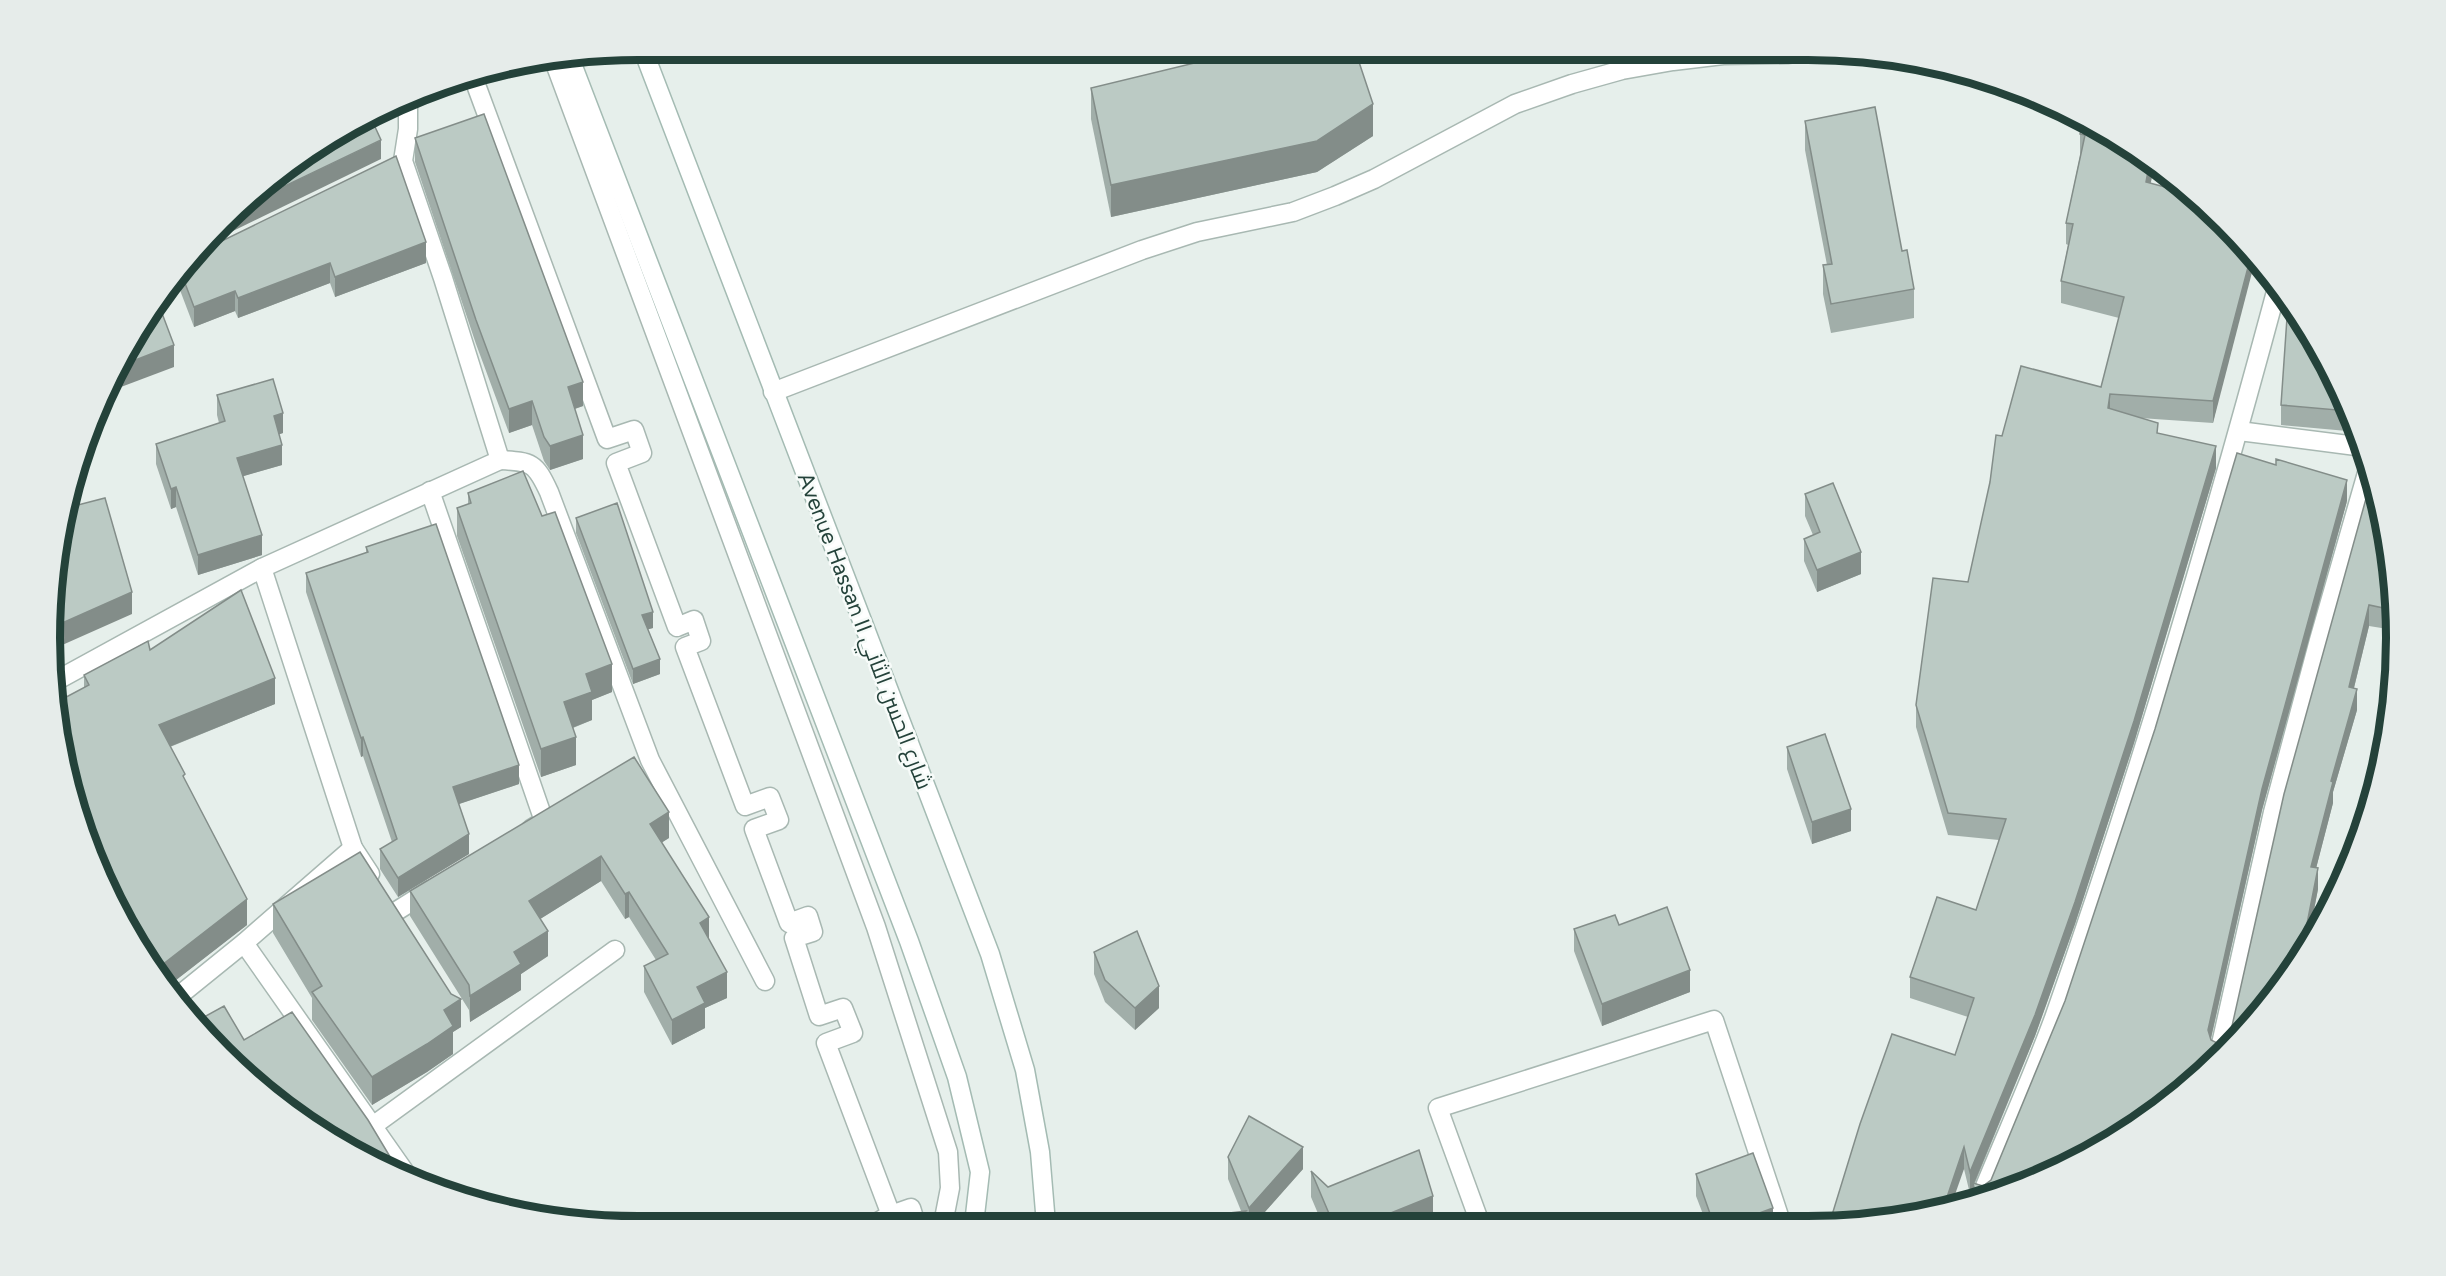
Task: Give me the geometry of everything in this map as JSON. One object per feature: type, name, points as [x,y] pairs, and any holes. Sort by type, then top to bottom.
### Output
[{"type":"street","name":"Avenue Hassan II شارع الحسن الثاني","points":[[647,60],[990,954],[1025,1070],[1040,1152],[1045,1216]]},
{"type":"street","points":[[773,392],[1142,249],[1197,232],[1293,213],[1374,178],[1515,104],[1622,70],[1681,60]]},
{"type":"street","points":[[572,64],[905,930],[953,1065],[980,1172],[975,1216]]},
{"type":"street","points":[[556,66],[876,927],[948,1152],[950,1188],[945,1216]]},
{"type":"street","points":[[475,84],[607,439],[634,430],[642,453],[616,463],[676,627],[694,620],[701,641],[685,647],[746,806],[770,797],[779,820],[754,829],[789,923],[808,916],[813,932],[794,938],[819,1016],[843,1008],[853,1033],[826,1043],[891,1215],[911,1208],[914,1216]]},
{"type":"street","points":[[408,108],[408,129],[403,161],[443,278],[500,460]]},
{"type":"street","points":[[383,171],[403,161]]},
{"type":"street","points":[[1984,1188],[2053,1020],[2138,767],[2239,431],[2275,297]]},
{"type":"street","points":[[2239,431],[2353,446]]},
{"type":"street","points":[[61,678],[262,568],[500,460],[526,462],[540,472],[549,492],[650,760],[765,981]]},
{"type":"street","points":[[2221,1042],[2273,812],[2364,482]]},
{"type":"street","points":[[430,491],[543,821]]},
{"type":"street","points":[[262,568],[353,848],[407,931]]},
{"type":"street","points":[[631,771],[650,760]]},
{"type":"street","points":[[514,839],[563,810]]},
{"type":"street","points":[[182,993],[244,943],[353,848]]},
{"type":"street","points":[[395,912],[445,882]]},
{"type":"street","points":[[244,943],[400,1164]]},
{"type":"street","points":[[374,1125],[615,951]]},
{"type":"street","points":[[1477,1216],[1438,1108],[1714,1020],[1779,1216]]},
{"type":"building","points":[[1207,60],[1358,60],[1373,104],[1317,141],[1111,185],[1091,88]]},
{"type":"building","points":[[1875,107],[1902,251],[1907,250],[1914,289],[1831,304],[1823,265],[1832,264],[1805,121]]},
{"type":"building","points":[[484,114],[583,382],[568,387],[583,435],[550,446],[544,437],[532,401],[509,409],[476,320],[415,138]]},
{"type":"building","points":[[374,124],[381,140],[267,194],[317,157]]},
{"type":"building","points":[[2081,129],[2097,137],[2148,171],[2146,182],[2172,189],[2217,229],[2249,264],[2213,401],[2110,394],[2108,408],[2158,423],[2157,433],[2216,446],[2134,721],[2075,902],[2035,1015],[1970,1172],[1964,1147],[1946,1199],[1883,1211],[1833,1215],[1860,1124],[1892,1034],[1955,1055],[1974,998],[1910,977],[1937,897],[1976,910],[2006,819],[1948,813],[1916,705],[1933,578],[1968,582],[1990,482],[1996,435],[2002,436],[2021,366],[2101,387],[2124,297],[2061,281],[2073,224],[2066,223],[2085,135],[2080,134]]},
{"type":"building","points":[[396,156],[426,242],[335,277],[330,263],[238,298],[235,291],[194,307],[184,280],[215,244]]},
{"type":"building","points":[[161,311],[174,345],[130,362]]},
{"type":"building","points":[[2287,314],[2309,349],[2339,410],[2281,405]]},
{"type":"building","points":[[273,379],[283,413],[274,416],[282,445],[237,458],[262,535],[198,555],[176,487],[171,489],[156,444],[225,421],[217,395]]},
{"type":"building","points":[[2237,453],[2276,465],[2276,459],[2347,480],[2262,789],[2208,1030],[2211,1040],[2217,1043],[2222,1041],[2160,1097],[2097,1139],[2029,1172],[1975,1191],[1973,1183],[1983,1186],[1991,1180],[2065,1001],[2155,729]]},
{"type":"building","points":[[523,471],[542,516],[555,512],[612,664],[586,674],[592,692],[564,702],[576,737],[541,749],[457,508],[471,503],[468,493]]},
{"type":"building","points":[[1833,483],[1861,552],[1817,570],[1804,539],[1820,532],[1805,494]]},
{"type":"building","points":[[2367,494],[2381,563],[2385,608],[2369,605],[2349,687],[2357,689],[2331,781],[2333,782],[2311,867],[2318,868],[2305,933],[2267,990],[2231,1032],[2284,794]]},
{"type":"building","points":[[105,498],[132,592],[60,624],[65,563],[76,506]]},
{"type":"building","points":[[617,503],[653,612],[642,615],[660,659],[633,669],[576,518]]},
{"type":"building","points":[[436,524],[519,765],[453,787],[469,834],[398,878],[380,849],[397,839],[306,573],[368,552],[366,547]]},
{"type":"building","points":[[241,590],[275,678],[159,725],[247,899],[161,965],[137,927],[120,894],[91,824],[71,751],[63,699],[89,685],[84,675],[148,641],[150,650]]},
{"type":"building","points":[[1825,734],[1851,809],[1812,822],[1787,747]]},
{"type":"building","points":[[634,757],[669,812],[650,824],[709,917],[700,923],[727,972],[697,987],[705,1003],[672,1020],[644,966],[668,954],[629,892],[625,894],[601,856],[529,901],[548,931],[514,952],[521,964],[470,996],[469,985],[410,891]]},
{"type":"building","points":[[360,852],[451,994],[461,999],[444,1010],[453,1026],[372,1077],[312,992],[322,986],[273,904]]},
{"type":"building","points":[[1667,907],[1690,970],[1602,1004],[1574,929],[1615,915],[1619,925]]},
{"type":"building","points":[[1137,931],[1159,986],[1135,1008],[1105,980],[1094,952]]},
{"type":"building","points":[[224,1006],[244,1040],[292,1012],[368,1120],[392,1161],[349,1139],[286,1097],[229,1047],[202,1018]]},
{"type":"building","points":[[1249,1116],[1303,1147],[1249,1208],[1228,1157]]},
{"type":"building","points":[[1419,1150],[1433,1196],[1383,1216],[1330,1216],[1311,1171],[1328,1187]]},
{"type":"building","points":[[1753,1153],[1773,1208],[1751,1216],[1711,1216],[1696,1174]]},
{"type":"building","points":[[1246,1211],[1242,1216],[1204,1216]]}]
